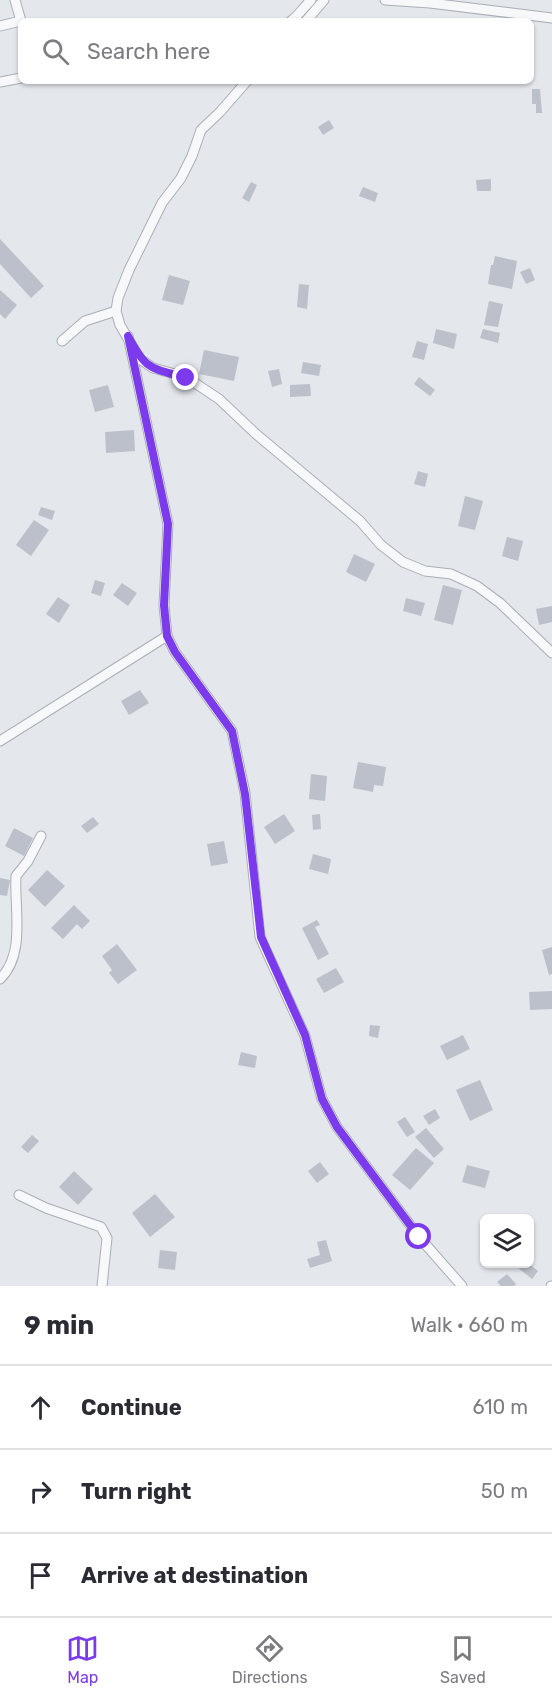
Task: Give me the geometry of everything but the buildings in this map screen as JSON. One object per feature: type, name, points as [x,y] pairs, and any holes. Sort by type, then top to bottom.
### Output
[{"type":"street","points":[[15,0],[20,18]]},
{"type":"street","points":[[296,18],[302,7],[311,0]]},
{"type":"street","points":[[309,18],[324,0]]},
{"type":"street","points":[[385,0],[430,3],[552,18]]},
{"type":"street","points":[[0,26],[18,22]]},
{"type":"street","points":[[0,81],[18,78]]},
{"type":"street","points":[[244,84],[201,130],[192,156],[181,177],[162,203],[129,270],[116,311],[120,325],[140,359],[153,368],[186,378],[219,399],[256,434],[360,522],[381,545],[403,562],[425,571],[451,574],[477,586],[500,603],[552,653]]},
{"type":"street","points":[[62,341],[85,321],[116,311]]},
{"type":"street","points":[[128,336],[168,524],[164,605],[167,636],[175,652],[232,731],[245,794],[261,937],[305,1035],[322,1099],[337,1127],[389,1197],[462,1286]]},
{"type":"street","points":[[0,741],[167,636]]},
{"type":"street","points":[[0,979],[8,968],[17,937],[16,876],[28,861],[42,836]]},
{"type":"street","points":[[20,1195],[46,1208],[101,1227],[107,1238],[102,1286]]},
{"type":"route","points":[[186,378],[153,368],[140,359],[128,336],[168,524],[164,605],[167,636],[175,652],[232,731],[245,794],[261,937],[305,1035],[322,1099],[337,1127],[419,1237]]}]
